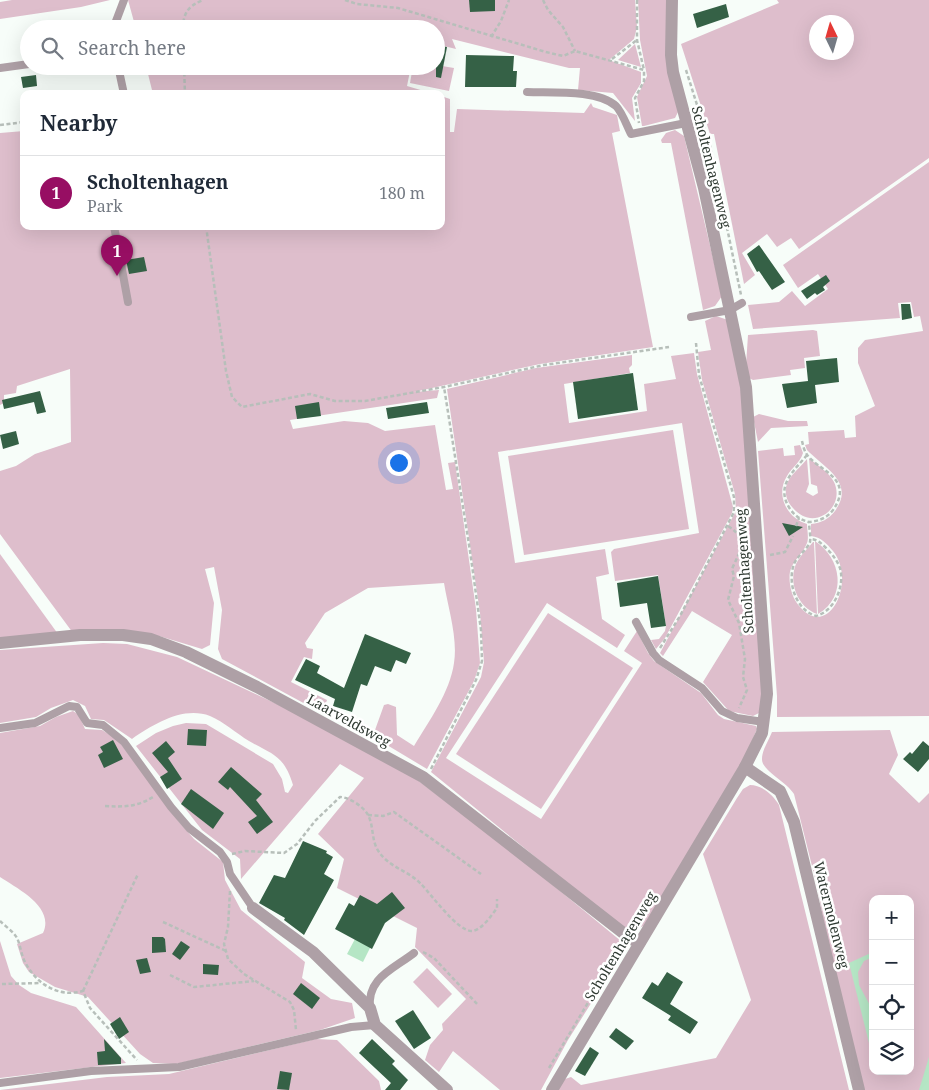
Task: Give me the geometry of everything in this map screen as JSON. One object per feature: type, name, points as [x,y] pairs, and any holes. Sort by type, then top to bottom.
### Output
[{"type":"street","name":"Scholtenhagenweg","points":[[552,1090],[745,767],[756,747],[764,722],[767,694],[746,387],[704,188],[676,89],[671,55],[672,0]]},
{"type":"street","name":"Laarveldsweg","points":[[0,643],[80,635],[123,636],[151,639],[186,652],[257,687],[426,779],[631,939],[640,942]]},
{"type":"street","name":"Watermolenweg","points":[[745,767],[780,791],[794,822],[859,1090]]},
{"type":"street","points":[[253,908],[313,952],[370,1008],[375,1025],[447,1090]]},
{"type":"lane","points":[[116,20],[124,0]]},
{"type":"lane","points":[[0,68],[20,65]]},
{"type":"lane","points":[[120,75],[123,90]]},
{"type":"lane","points":[[527,92],[583,94],[603,99],[617,107],[631,134],[686,123]]},
{"type":"lane","points":[[115,230],[128,302]]},
{"type":"lane","points":[[691,317],[730,310],[742,303]]},
{"type":"lane","points":[[636,622],[655,655],[702,688],[722,711],[737,718],[764,722]]},
{"type":"lane","points":[[0,728],[35,723],[69,706],[77,707],[87,722],[104,725],[124,742],[189,828],[220,852],[227,862],[230,874],[253,908]]},
{"type":"lane","points":[[370,1008],[369,995],[373,984],[414,953]]},
{"type":"lane","points":[[0,1083],[91,1071],[148,1070],[179,1067],[350,1027],[375,1025]]},
{"type":"path","points":[[184,20],[186,11],[192,5],[204,0]]},
{"type":"path","points":[[344,0],[357,4],[398,8],[437,20]]},
{"type":"path","points":[[492,37],[509,0]]},
{"type":"path","points":[[543,0],[548,10],[563,27],[575,51]]},
{"type":"path","points":[[637,0],[638,40],[644,70],[644,81],[635,98],[642,132]]},
{"type":"path","points":[[445,22],[564,56],[575,51],[644,70]]},
{"type":"path","points":[[612,60],[638,40]]},
{"type":"path","name":"Scholtenhagenweg","points":[[684,64],[710,146],[727,226]]},
{"type":"path","points":[[184,75],[185,90]]},
{"type":"path","points":[[0,125],[20,122]]},
{"type":"path","points":[[207,230],[226,370],[232,396],[242,407],[310,394],[335,401],[365,401],[444,387],[544,365],[669,347]]},
{"type":"path","points":[[655,655],[680,616],[734,512],[734,497],[699,375],[696,343]]},
{"type":"path","points":[[426,779],[476,680],[482,661],[481,630],[444,387]]},
{"type":"path","points":[[802,441],[807,455],[833,477],[838,490],[837,502],[831,512],[822,519],[809,522],[799,518],[786,503],[784,488],[790,474],[807,455]]},
{"type":"path","points":[[796,526],[799,518]]},
{"type":"path","points":[[809,522],[810,539],[794,563],[792,584],[801,606],[816,616],[826,611],[834,601],[842,578],[834,558],[821,543],[810,539]]},
{"type":"path","points":[[728,526],[738,533],[741,543],[741,553],[732,569],[734,576],[728,600],[739,623],[745,659],[743,677],[747,690],[739,706],[737,718]]},
{"type":"path","points":[[758,556],[785,552],[793,536]]},
{"type":"path","points":[[105,806],[126,807],[142,804],[160,792]]},
{"type":"path","points":[[227,862],[230,855],[245,851],[284,853],[297,844],[315,821],[340,797],[346,797],[355,802],[368,815],[378,851],[394,867],[410,874],[436,903],[466,930],[473,931],[483,925],[497,908],[497,899]]},
{"type":"path","points":[[368,815],[383,816],[394,812],[480,874]]},
{"type":"path","points":[[138,874],[83,991],[90,1008],[104,1026],[148,1070]]},
{"type":"path","points":[[230,874],[231,902],[224,944],[228,959],[255,981],[290,1002],[294,1010],[297,1040]]},
{"type":"path","points":[[0,922],[16,936],[25,961],[40,983]]},
{"type":"path","points":[[163,922],[226,951]]},
{"type":"path","points":[[414,953],[426,952],[434,958],[478,1005]]},
{"type":"path","points":[[170,975],[194,987],[255,981]]},
{"type":"path","points":[[2,984],[40,983],[60,992],[73,994],[83,991]]},
{"type":"shaded area","points":[[12,0],[110,0],[81,7],[0,19],[0,2]]},
{"type":"shaded area","points":[[128,0],[635,0],[637,27],[634,39],[609,60],[641,72],[641,83],[632,98],[635,121],[613,93],[578,90],[580,68],[569,68],[452,39],[456,49],[445,46],[445,20],[134,20]]},
{"type":"shaded area","points":[[638,0],[668,0],[678,112],[675,118],[644,126],[642,126],[637,97],[647,76],[640,40]]},
{"type":"shaded area","points":[[777,0],[929,0],[929,158],[799,249],[791,238],[777,247],[767,234],[742,253],[755,275],[744,284],[714,134],[710,134],[681,44],[779,3]]},
{"type":"shaded area","points":[[635,44],[641,67],[618,60]]},
{"type":"shaded area","points":[[445,66],[454,68],[449,91],[410,83],[411,75],[445,75]]},
{"type":"shaded area","points":[[148,75],[409,75],[407,86],[420,90],[152,90]]},
{"type":"shaded area","points":[[445,97],[450,99],[450,132],[454,132],[457,109],[584,113],[591,103],[593,107],[617,115],[620,131],[612,133],[653,347],[540,364],[414,392],[439,390],[437,398],[290,420],[293,429],[344,421],[368,423],[385,431],[435,425],[446,490],[453,489],[448,463],[455,462],[476,609],[480,663],[474,681],[427,769],[377,739],[375,730],[384,705],[388,704],[396,707],[397,735],[414,746],[444,695],[452,674],[455,643],[444,583],[368,588],[325,613],[305,643],[307,648],[313,649],[312,659],[304,657],[291,682],[327,700],[322,713],[222,659],[218,649],[222,610],[214,567],[205,569],[214,603],[210,645],[202,649],[159,636],[73,633],[0,534],[0,471],[16,466],[35,454],[71,442],[70,369],[17,386],[16,393],[4,395],[4,403],[0,405],[0,133],[20,131],[20,230],[445,230]]},
{"type":"shaded area","points":[[675,130],[684,136],[722,296],[715,306],[703,310],[671,143],[662,143],[661,140],[666,133]]},
{"type":"shaded area","points":[[929,162],[929,716],[777,717],[758,451],[783,448],[784,456],[795,455],[794,446],[800,445],[803,453],[800,460],[789,473],[782,491],[785,505],[789,511],[794,517],[807,524],[808,539],[790,571],[790,584],[791,591],[801,608],[811,616],[821,616],[830,611],[836,602],[841,590],[842,577],[840,563],[833,551],[821,539],[811,536],[811,524],[818,523],[833,514],[840,501],[842,492],[840,483],[835,476],[807,450],[805,445],[809,444],[808,432],[844,430],[845,438],[856,437],[855,416],[875,406],[858,363],[858,348],[865,340],[923,331],[920,316],[914,317],[911,302],[898,303],[900,318],[753,329],[748,305],[779,302],[792,291],[805,306],[828,289],[818,274],[798,288],[783,265]]},
{"type":"shaded area","points":[[716,316],[728,320],[743,401],[762,672],[761,712],[753,716],[729,711],[703,682],[732,635],[692,611],[663,656],[660,653],[736,511],[735,494],[702,380],[698,352],[711,350],[705,321]]},
{"type":"shaded area","points":[[817,331],[820,356],[804,358],[805,368],[790,370],[791,375],[753,380],[749,378],[746,365],[748,335]]},
{"type":"shaded area","points":[[694,353],[697,374],[733,507],[732,513],[665,638],[656,649],[651,640],[659,639],[666,626],[658,575],[615,581],[611,552],[614,549],[699,533],[682,423],[498,452],[515,563],[605,549],[609,574],[596,577],[602,619],[625,635],[617,648],[547,603],[446,758],[541,819],[642,663],[624,651],[637,631],[654,661],[701,693],[718,715],[724,719],[756,726],[757,729],[741,767],[646,925],[631,931],[620,926],[431,772],[481,677],[484,662],[480,613],[447,389],[536,368],[632,355],[632,365],[629,368],[630,373],[564,384],[569,423],[647,411],[644,384],[676,379],[671,356]]},
{"type":"shaded area","points":[[759,414],[788,421],[807,421],[808,426],[771,428],[758,442],[753,417]]},
{"type":"shaded area","points":[[673,430],[689,529],[524,555],[508,456]]},
{"type":"shaded area","points":[[809,458],[829,475],[837,491],[836,500],[826,514],[810,518],[801,515],[791,506],[786,496],[786,487],[790,479],[807,459],[809,484],[806,492],[813,496],[818,493],[817,486],[811,484]]},
{"type":"shaded area","points":[[815,541],[831,557],[837,577],[834,597],[828,606],[818,614]]},
{"type":"shaded area","points":[[813,542],[817,614],[810,611],[800,600],[796,594],[793,579],[796,564]]},
{"type":"shaded area","points":[[0,554],[58,634],[0,639]]},
{"type":"shaded area","points":[[548,613],[633,668],[541,809],[456,754]]},
{"type":"shaded area","points":[[103,643],[127,644],[177,657],[294,712],[407,772],[520,858],[627,946],[568,1040],[541,1090],[500,1090],[453,1051],[439,1072],[425,1060],[430,1045],[443,1030],[442,1024],[466,999],[415,947],[417,928],[337,888],[344,859],[318,834],[364,778],[340,764],[241,879],[240,859],[202,830],[136,746],[156,733],[173,726],[186,723],[206,724],[273,764],[282,779],[285,792],[288,793],[293,785],[290,775],[286,767],[271,753],[215,718],[200,714],[190,713],[169,718],[132,739],[104,720],[91,719],[85,706],[73,700],[51,708],[36,717],[0,723],[0,650]]},
{"type":"shaded area","points":[[73,711],[79,715],[85,729],[102,730],[118,740],[179,822],[194,839],[223,862],[225,880],[241,910],[305,962],[302,978],[331,999],[352,1003],[355,1018],[320,1030],[176,1064],[153,1063],[140,1054],[88,997],[55,987],[29,972],[23,963],[17,944],[43,933],[44,915],[25,893],[0,877],[0,733],[40,726],[56,717]]},
{"type":"shaded area","points":[[890,730],[898,755],[889,774],[919,803],[929,793],[929,1090],[855,1090],[817,886],[794,794],[763,763],[763,752],[772,732]]},
{"type":"shaded area","points":[[750,785],[767,791],[779,805],[849,1090],[556,1090],[562,1080],[571,1077],[581,1085],[716,1058],[751,1000],[703,854],[743,789]]},
{"type":"shaded area","points":[[363,924],[378,932],[363,962],[347,954]]},
{"type":"shaded area","points":[[0,941],[11,976],[19,985],[31,993],[76,1007],[126,1063],[0,1078]]},
{"type":"shaded area","points":[[869,954],[869,959],[864,961],[858,972],[859,985],[869,1004],[869,1043],[849,963]]},
{"type":"shaded area","points":[[427,968],[452,994],[438,1008],[413,982]]},
{"type":"shaded area","points":[[316,1039],[337,1040],[379,1081],[381,1090],[0,1090],[107,1077],[169,1074]]},
{"type":"shaded area","points":[[929,1057],[929,1090],[919,1090]]},
{"type":"building","points":[[469,0],[495,0],[495,11],[470,12]]},
{"type":"building","points":[[726,4],[729,17],[697,28],[693,14]]},
{"type":"building","points":[[466,55],[514,56],[513,71],[517,71],[516,87],[465,87]]},
{"type":"building","points":[[36,75],[37,86],[23,88],[21,77]]},
{"type":"building","points":[[759,245],[785,282],[772,290],[759,271],[757,272],[747,254]]},
{"type":"building","points":[[144,257],[147,271],[129,274],[126,260]]},
{"type":"building","points":[[826,275],[830,281],[823,287],[825,290],[817,295],[815,293],[807,299],[801,291]]},
{"type":"building","points":[[901,304],[910,304],[912,318],[902,320]]},
{"type":"building","points":[[837,358],[839,382],[815,385],[817,403],[787,408],[782,384],[808,381],[806,361]]},
{"type":"building","points":[[633,373],[638,410],[578,419],[573,382]]},
{"type":"building","points":[[40,391],[46,412],[37,414],[34,402],[4,409],[2,400]]},
{"type":"building","points":[[319,402],[321,416],[297,419],[295,406]]},
{"type":"building","points":[[427,402],[429,413],[388,419],[386,408]]},
{"type":"building","points":[[16,431],[19,444],[3,449],[0,435]]},
{"type":"building","points":[[782,523],[803,527],[789,536]]},
{"type":"building","points":[[658,576],[666,626],[651,628],[647,603],[620,607],[617,583]]},
{"type":"building","points":[[365,634],[411,653],[406,664],[396,660],[391,672],[375,666],[367,686],[361,684],[352,712],[333,706],[335,699],[295,680],[306,659],[320,666],[317,673],[344,688]]},
{"type":"building","points":[[188,729],[207,730],[206,746],[187,745]]},
{"type":"building","points":[[113,740],[123,759],[104,768],[98,755],[103,752],[100,747]]},
{"type":"building","points":[[166,741],[175,752],[168,758],[182,779],[167,789],[160,777],[168,772],[152,753]]},
{"type":"building","points":[[923,741],[929,746],[929,759],[918,772],[903,759],[910,752],[912,754]]},
{"type":"building","points":[[231,767],[262,794],[256,800],[273,822],[257,834],[248,822],[257,816],[230,787],[228,790],[218,782]]},
{"type":"building","points":[[191,789],[224,813],[213,829],[181,804]]},
{"type":"building","points":[[303,841],[327,851],[326,853],[333,857],[324,874],[334,880],[304,935],[284,920],[285,918],[259,903],[274,875],[285,878]]},
{"type":"building","points":[[392,892],[405,908],[385,923],[372,949],[335,929],[349,903],[354,906],[360,895],[377,904]]},
{"type":"building","points":[[152,937],[163,937],[165,939],[166,952],[152,953]]},
{"type":"building","points":[[181,941],[190,947],[180,960],[172,954]]},
{"type":"building","points":[[147,958],[151,972],[140,974],[136,960]]},
{"type":"building","points":[[203,964],[219,965],[218,975],[203,974]]},
{"type":"building","points":[[667,972],[683,982],[670,1004],[698,1022],[690,1034],[668,1020],[671,1016],[642,998],[652,982],[658,986]]},
{"type":"building","points":[[301,983],[320,998],[312,1009],[293,994]]},
{"type":"building","points":[[413,1010],[431,1038],[414,1049],[395,1021]]},
{"type":"building","points":[[120,1017],[129,1032],[119,1039],[110,1024]]},
{"type":"building","points":[[616,1028],[634,1041],[626,1050],[609,1037]]},
{"type":"building","points":[[104,1039],[121,1058],[121,1064],[98,1065],[97,1052],[105,1051]]},
{"type":"building","points":[[372,1039],[395,1061],[392,1064],[408,1080],[400,1090],[385,1090],[391,1083],[359,1053]]},
{"type":"building","points":[[590,1047],[599,1053],[585,1076],[575,1071]]},
{"type":"building","points":[[280,1071],[292,1073],[289,1090],[277,1089]]},
{"type":"place","name":"Scholtenhagen","points":[[117,276]]}]
